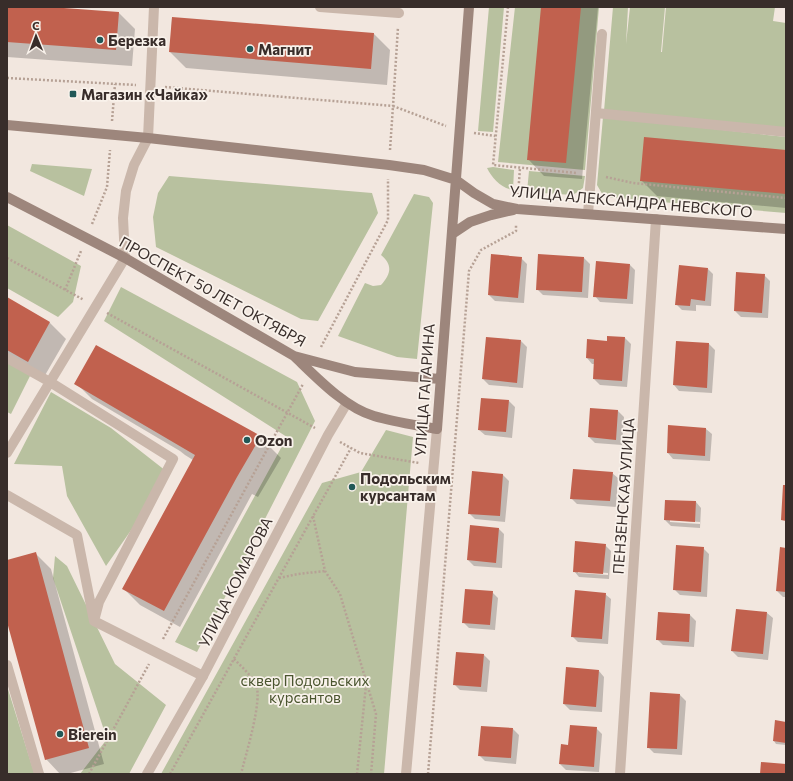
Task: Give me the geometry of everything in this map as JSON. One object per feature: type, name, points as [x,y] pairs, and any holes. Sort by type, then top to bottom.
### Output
[{"type":"main road","name":"УЛИЦА ГАГАРИНА","points":[[437,429],[469,7]]},
{"type":"main road","points":[[7,125],[148,138],[389,165],[424,170],[456,180]]},
{"type":"main road","name":"УЛИЦА АЛЕКСАНДРА НЕВСКОГО","points":[[456,180],[493,204],[517,209],[786,229]]},
{"type":"main road","name":"ПРОСПЕКТ 50 ЛЕТ ОКТЯБРЯ","points":[[7,197],[125,258],[312,367],[440,379]]},
{"type":"main road","points":[[452,234],[470,222],[517,209]]},
{"type":"main road","points":[[312,367],[347,403],[373,416],[437,429]]},
{"type":"street","points":[[7,453],[125,258],[123,218],[126,191],[134,165],[148,138],[154,7]]},
{"type":"street","points":[[320,7],[399,13]]},
{"type":"street","points":[[588,214],[602,34]]},
{"type":"street","points":[[596,113],[786,132]]},
{"type":"street","name":"ПЕНЗЕНСКАЯ УЛИЦА","points":[[620,774],[656,219]]},
{"type":"street","points":[[7,358],[50,382],[173,459],[99,602],[94,621]]},
{"type":"street","name":"УЛИЦА КОМАРОВА","points":[[147,774],[203,676],[328,435],[347,403]]},
{"type":"street","name":"УЛИЦА ГАГАРИНА","points":[[406,774],[437,429]]},
{"type":"street","points":[[7,495],[77,535],[94,621]]},
{"type":"street","points":[[94,621],[203,676]]},
{"type":"street","points":[[7,665],[39,774]]},
{"type":"path","points":[[508,7],[493,165],[592,175],[633,183],[786,198]]},
{"type":"path","points":[[89,774],[312,367],[329,331],[388,220],[389,165],[399,13]]},
{"type":"path","points":[[7,78],[150,86],[393,106],[460,131],[495,136]]},
{"type":"path","points":[[65,290],[107,187],[115,84]]},
{"type":"path","points":[[428,774],[469,271],[481,250],[516,231]]},
{"type":"path","points":[[7,258],[360,453],[434,466]]},
{"type":"path","points":[[170,774],[351,448]]},
{"type":"path","points":[[313,516],[326,571],[340,594],[376,714],[371,774]]},
{"type":"path","points":[[278,578],[326,571]]},
{"type":"path","points":[[234,659],[250,676],[257,687],[257,711],[241,774]]},
{"type":"path","points":[[357,774],[367,682]]},
{"type":"green space","points":[[489,7],[504,7],[493,132],[478,131]]},
{"type":"green space","points":[[515,7],[599,7],[585,170],[498,162]]},
{"type":"green space","points":[[613,7],[628,7],[626,44],[630,7],[665,7],[662,52],[666,7],[775,7],[773,21],[786,23],[786,128],[604,111]]},
{"type":"green space","points":[[603,117],[786,137],[786,213],[604,197],[597,185]]},
{"type":"green space","points":[[32,164],[92,169],[84,196],[30,171]]},
{"type":"green space","points":[[493,167],[514,170],[513,190],[501,185],[494,179],[487,168]]},
{"type":"green space","points":[[529,171],[585,176],[583,188],[573,195],[527,192]]},
{"type":"green space","points":[[169,176],[372,193],[378,213],[318,321],[301,319],[156,247],[153,217],[158,193]]},
{"type":"green space","points":[[414,194],[429,197],[433,203],[417,359],[397,357],[338,336],[365,283],[373,286],[381,285],[387,277],[389,273],[389,266],[381,255]]},
{"type":"green space","points":[[7,225],[81,266],[73,302],[58,317],[7,288]]},
{"type":"green space","points":[[121,287],[297,382],[315,421],[197,652],[175,642],[287,437],[104,321]]},
{"type":"green space","points":[[7,360],[31,374],[11,414],[7,412]]},
{"type":"green space","points":[[51,392],[111,428],[166,471],[134,526],[106,566],[67,496],[62,466],[14,464]]},
{"type":"green space","name":"сквер Подольских курсантов","points":[[386,430],[413,437],[384,774],[161,774],[322,483],[361,472]]},
{"type":"green space","points":[[55,556],[67,566],[115,664],[166,705],[129,774],[80,774],[107,739],[53,578]]},
{"type":"green space","points":[[7,686],[32,766],[46,774],[7,774]]},
{"type":"building","points":[[7,7],[50,7],[119,12],[116,50],[7,42]]},
{"type":"building","points":[[541,7],[581,7],[566,163],[527,160]]},
{"type":"building","points":[[172,17],[374,33],[371,69],[169,52]]},
{"type":"building","points":[[644,137],[786,150],[786,194],[640,181]]},
{"type":"building","points":[[491,254],[522,257],[518,298],[488,295]]},
{"type":"building","points":[[538,254],[584,257],[582,292],[536,290]]},
{"type":"building","points":[[596,261],[630,264],[627,299],[593,297]]},
{"type":"building","points":[[679,265],[708,268],[705,301],[691,299],[690,306],[675,305]]},
{"type":"building","points":[[736,272],[765,274],[762,313],[734,311]]},
{"type":"building","points":[[7,297],[50,322],[28,362],[7,350]]},
{"type":"building","points":[[607,336],[625,337],[622,381],[593,379],[594,359],[586,358],[587,339],[607,341]]},
{"type":"building","points":[[486,337],[521,340],[517,383],[482,379]]},
{"type":"building","points":[[676,341],[709,343],[707,388],[673,385]]},
{"type":"building","points":[[96,345],[261,436],[164,611],[122,589],[195,455],[74,384]]},
{"type":"building","points":[[481,398],[509,400],[506,432],[478,430]]},
{"type":"building","points":[[590,408],[618,410],[616,440],[588,437]]},
{"type":"building","points":[[668,425],[706,428],[705,456],[667,453]]},
{"type":"building","points":[[573,469],[613,472],[610,501],[570,499]]},
{"type":"building","points":[[472,471],[503,474],[500,516],[468,514]]},
{"type":"building","points":[[783,485],[786,485],[786,521],[781,520]]},
{"type":"building","points":[[665,500],[696,501],[695,522],[664,520]]},
{"type":"building","points":[[470,525],[499,528],[496,563],[467,560]]},
{"type":"building","points":[[575,541],[606,544],[603,574],[573,572]]},
{"type":"building","points":[[676,545],[704,547],[701,592],[673,590]]},
{"type":"building","points":[[780,547],[786,548],[786,592],[776,591]]},
{"type":"building","points":[[36,552],[89,748],[45,760],[7,622],[7,560]]},
{"type":"building","points":[[465,589],[493,591],[490,625],[462,623]]},
{"type":"building","points":[[575,590],[606,593],[602,639],[571,637]]},
{"type":"building","points":[[736,609],[767,612],[763,654],[731,651]]},
{"type":"building","points":[[658,612],[690,614],[689,642],[656,640]]},
{"type":"building","points":[[456,652],[484,654],[481,687],[453,685]]},
{"type":"building","points":[[566,667],[599,670],[596,707],[563,704]]},
{"type":"building","points":[[650,692],[680,694],[677,749],[647,748]]},
{"type":"building","points":[[775,720],[786,722],[786,743],[773,741]]},
{"type":"building","points":[[570,725],[597,727],[594,767],[559,764],[561,744],[568,745]]},
{"type":"building","points":[[481,726],[513,728],[511,758],[478,756]]},
{"type":"building","points":[[761,762],[786,764],[786,774],[760,774]]},
{"type":"place","name":"Березка","points":[[100,40]]},
{"type":"place","name":"Магнит","points":[[250,49]]},
{"type":"place","name":"Магазин «Чайка»","points":[[73,94]]},
{"type":"place","name":"Ozon","points":[[247,440]]},
{"type":"place","name":"Подольским курсантам","points":[[352,487]]},
{"type":"place","name":"Bierein","points":[[60,734]]}]
